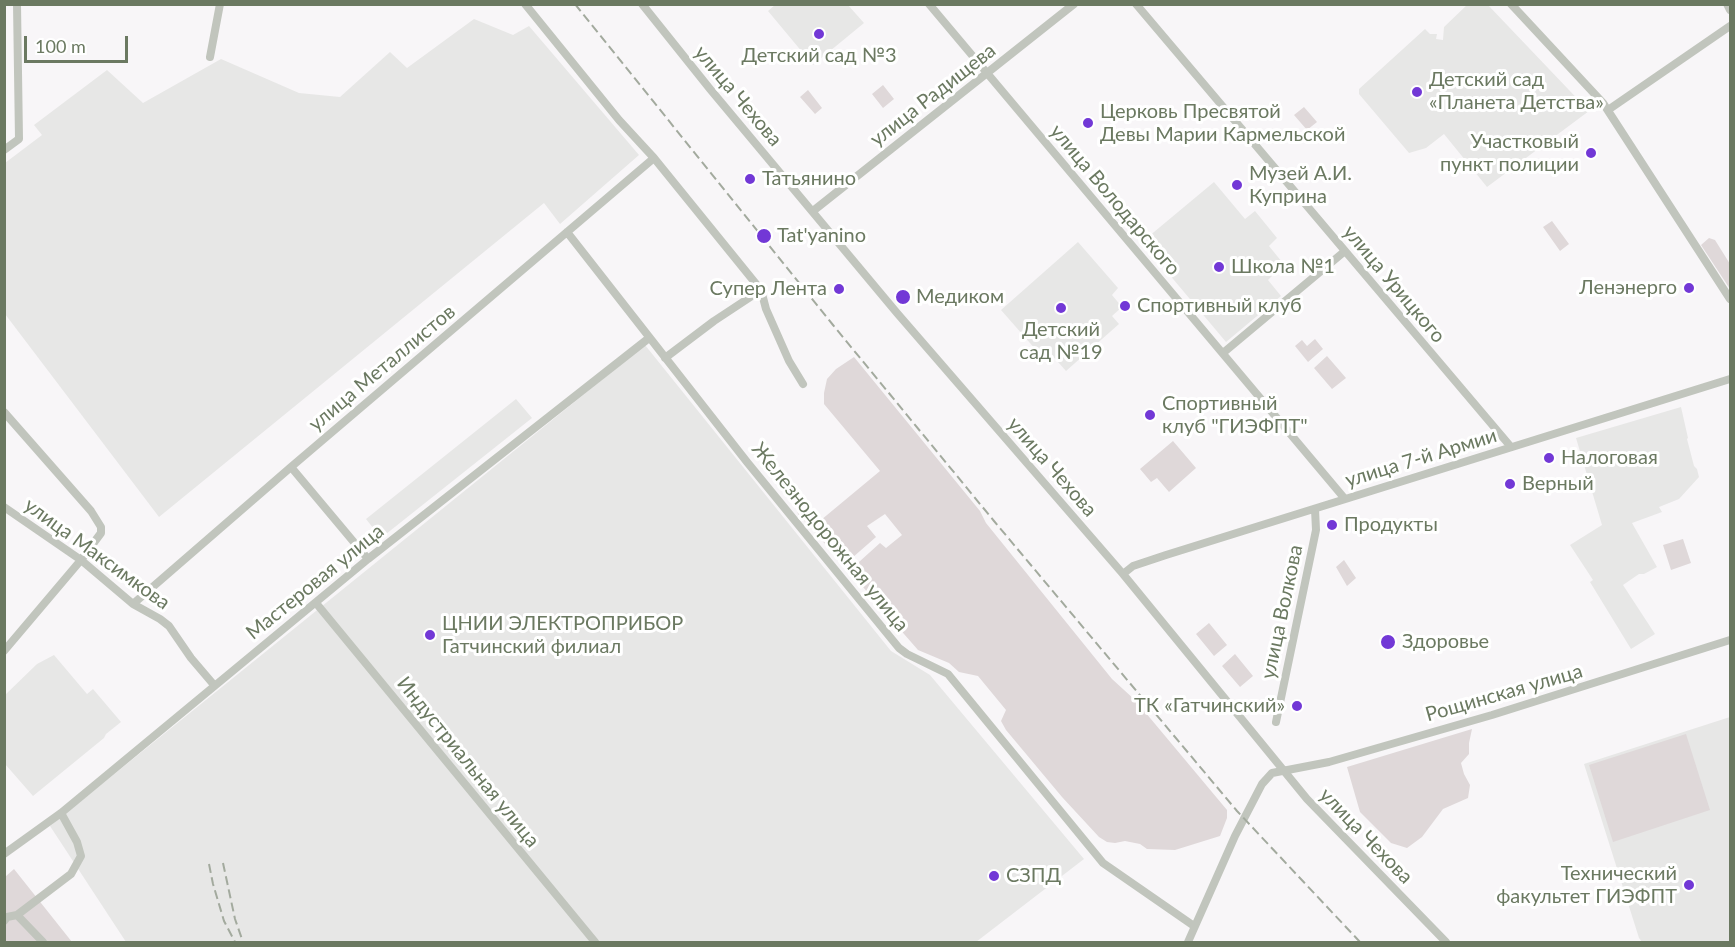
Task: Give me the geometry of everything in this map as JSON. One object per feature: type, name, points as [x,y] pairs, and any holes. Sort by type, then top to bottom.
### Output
[{"type":"street","points":[[4,150],[19,139],[16,4]]},
{"type":"street","points":[[210,57],[220,4]]},
{"type":"street","points":[[525,4],[761,290],[766,309],[789,362],[803,384]]},
{"type":"street","points":[[634,4],[645,5]]},
{"type":"street","name":"улица Володарского","points":[[929,4],[1345,499]]},
{"type":"street","name":"улица Радищева","points":[[813,211],[1074,4]]},
{"type":"street","name":"улица Урицкого","points":[[1136,4],[1511,447]]},
{"type":"street","points":[[1511,4],[1608,110],[1731,300]]},
{"type":"street","points":[[1727,4],[1731,10]]},
{"type":"street","name":"улица Чехова","points":[[645,5],[897,313],[1123,574],[1307,799],[1446,942]]},
{"type":"street","points":[[1608,110],[1731,26]]},
{"type":"street","name":"улица Металлистов","points":[[134,604],[291,467],[654,159]]},
{"type":"street","name":"Железнодорожная улица","points":[[567,232],[747,462],[899,648],[914,658],[948,674],[1104,863],[1194,926]]},
{"type":"street","points":[[1223,353],[1345,251]]},
{"type":"street","points":[[665,358],[722,315],[761,290]]},
{"type":"street","name":"Мастеровая улица","points":[[4,854],[61,813],[368,559],[649,338]]},
{"type":"street","name":"улица 7-й Армии","points":[[1123,574],[1133,566],[1166,555],[1731,379]]},
{"type":"street","points":[[4,412],[91,511],[101,527],[101,533],[81,560],[4,651]]},
{"type":"street","points":[[291,467],[368,559]]},
{"type":"street","name":"улица Максимкова","points":[[4,507],[81,560],[134,604],[160,618],[169,626],[191,658],[214,685]]},
{"type":"street","name":"улица Волкова","points":[[1276,722],[1316,530],[1315,509]]},
{"type":"street","name":"Индустриальная улица","points":[[316,603],[596,942]]},
{"type":"street","name":"Рощинская улица","points":[[1284,771],[1329,762],[1492,715],[1731,640]]},
{"type":"street","points":[[1188,942],[1235,836],[1267,778],[1272,773],[1284,771]]},
{"type":"street","points":[[4,921],[7,917],[17,915],[71,874],[81,856],[78,842],[61,813]]},
{"type":"street","points":[[17,915],[44,942]]},
{"type":"shaded area","points":[[1468,4],[1488,5],[1589,111],[1487,187],[1444,134],[1426,148],[1409,153],[1359,94],[1359,89],[1425,29],[1430,34],[1437,34],[1436,39],[1443,40],[1444,27]]},
{"type":"shaded area","name":"Детский сад №3","points":[[775,5],[848,5],[864,23],[813,65],[768,11]]},
{"type":"shaded area","points":[[474,19],[513,35],[529,26],[639,155],[560,224],[544,203],[159,517],[5,314],[5,163],[42,135],[34,125],[107,70],[143,103],[221,59],[299,93],[340,97],[390,52],[407,68]]},
{"type":"shaded area","points":[[883,85],[894,99],[883,108],[872,94]]},
{"type":"shaded area","points":[[808,90],[822,108],[815,114],[800,97]]},
{"type":"shaded area","points":[[1304,107],[1317,122],[1307,130],[1294,115]]},
{"type":"shaded area","name":"Школа №1","points":[[1214,182],[1245,219],[1255,211],[1277,238],[1269,246],[1282,262],[1269,272],[1272,276],[1268,280],[1281,296],[1226,342],[1142,242]]},
{"type":"shaded area","points":[[1552,221],[1569,244],[1560,251],[1543,227]]},
{"type":"shaded area","points":[[1709,238],[1715,240],[1730,264],[1730,289],[1701,245]]},
{"type":"shaded area","name":"Детский сад №19","points":[[1078,242],[1118,288],[1112,295],[1122,307],[1112,316],[1119,324],[1066,371],[1050,353],[1044,359],[1001,310]]},
{"type":"shaded area","points":[[1315,339],[1323,349],[1308,362],[1295,346],[1302,340],[1307,346]]},
{"type":"shaded area","points":[[645,345],[891,651],[930,675],[1084,859],[976,942],[126,942],[50,826]]},
{"type":"shaded area","points":[[1327,356],[1346,378],[1332,389],[1314,368]]},
{"type":"shaded area","points":[[854,357],[980,511],[986,523],[1112,679],[1135,700],[1227,810],[1227,818],[1220,836],[1175,850],[1147,849],[1140,844],[1125,841],[1107,842],[1099,837],[1006,730],[1001,721],[1006,710],[978,676],[959,672],[949,663],[918,650],[849,571],[880,543],[886,548],[902,535],[885,514],[867,526],[876,537],[844,565],[798,514],[796,508],[804,500],[821,520],[880,471],[824,404],[827,379],[836,369]]},
{"type":"shaded area","points":[[516,399],[532,418],[381,538],[366,519]]},
{"type":"shaded area","points":[[1681,407],[1687,439],[1699,477],[1679,499],[1659,507],[1662,512],[1632,523],[1657,567],[1644,574],[1639,574],[1623,585],[1655,634],[1631,649],[1590,582],[1593,580],[1570,545],[1602,525],[1576,438]]},
{"type":"shaded area","points":[[1173,441],[1196,468],[1169,492],[1157,478],[1151,482],[1140,469]]},
{"type":"shaded area","points":[[1683,539],[1691,563],[1671,570],[1663,545]]},
{"type":"shaded area","points":[[1344,560],[1356,578],[1347,586],[1336,567]]},
{"type":"shaded area","points":[[1209,623],[1227,645],[1214,656],[1196,634]]},
{"type":"shaded area","points":[[1235,654],[1253,676],[1240,687],[1222,666]]},
{"type":"shaded area","points":[[54,655],[87,694],[93,689],[121,722],[33,796],[5,764],[5,695],[37,664]]},
{"type":"shaded area","points":[[1730,717],[1730,942],[1642,942],[1584,764]]},
{"type":"shaded area","points":[[1472,729],[1469,754],[1461,763],[1470,785],[1468,798],[1443,809],[1422,837],[1407,848],[1391,843],[1360,812],[1347,767]]},
{"type":"shaded area","points":[[1686,734],[1710,810],[1613,842],[1589,765]]},
{"type":"shaded area","points":[[14,869],[72,942],[5,942],[5,877]]},
{"type":"railway","points":[[575,4],[994,521],[1237,811],[1360,942]]},
{"type":"railway","points":[[223,863],[235,919],[243,942]]},
{"type":"railway","points":[[209,864],[224,921],[235,942]]},
{"type":"place","name":"Детский сад №3","points":[[819,34]]},
{"type":"place","name":"Детский сад «Планета Детства»","points":[[1417,92]]},
{"type":"place","name":"Церковь Пресвятой Девы Марии Кармельской","points":[[1088,123]]},
{"type":"place","name":"Участковый пункт полиции","points":[[1591,153]]},
{"type":"place","name":"Татьянино","points":[[750,179]]},
{"type":"place","name":"Музей А.И. Куприна","points":[[1237,185]]},
{"type":"place","name":"Tat'yanino","points":[[764,236]]},
{"type":"place","name":"Школа №1","points":[[1219,267]]},
{"type":"place","name":"Ленэнерго","points":[[1689,288]]},
{"type":"place","name":"Супер Лента","points":[[839,289]]},
{"type":"place","name":"Медиком","points":[[903,297]]},
{"type":"place","name":"Спортивный клуб","points":[[1125,306]]},
{"type":"place","name":"Детский сад №19","points":[[1061,308]]},
{"type":"place","name":"Спортивный клуб \"ГИЭФПТ\"","points":[[1150,415]]},
{"type":"place","name":"Налоговая","points":[[1549,458]]},
{"type":"place","name":"Верный","points":[[1510,484]]},
{"type":"place","name":"Продукты","points":[[1332,525]]},
{"type":"place","name":"ЦНИИ ЭЛЕКТРОПРИБОР Гатчинский филиал","points":[[430,635]]},
{"type":"place","name":"Здоровье","points":[[1388,642]]},
{"type":"place","name":"ТК «Гатчинский»","points":[[1297,706]]},
{"type":"place","name":"СЗПД","points":[[994,876]]},
{"type":"place","name":"Технический факультет ГИЭФПТ","points":[[1689,885]]}]
